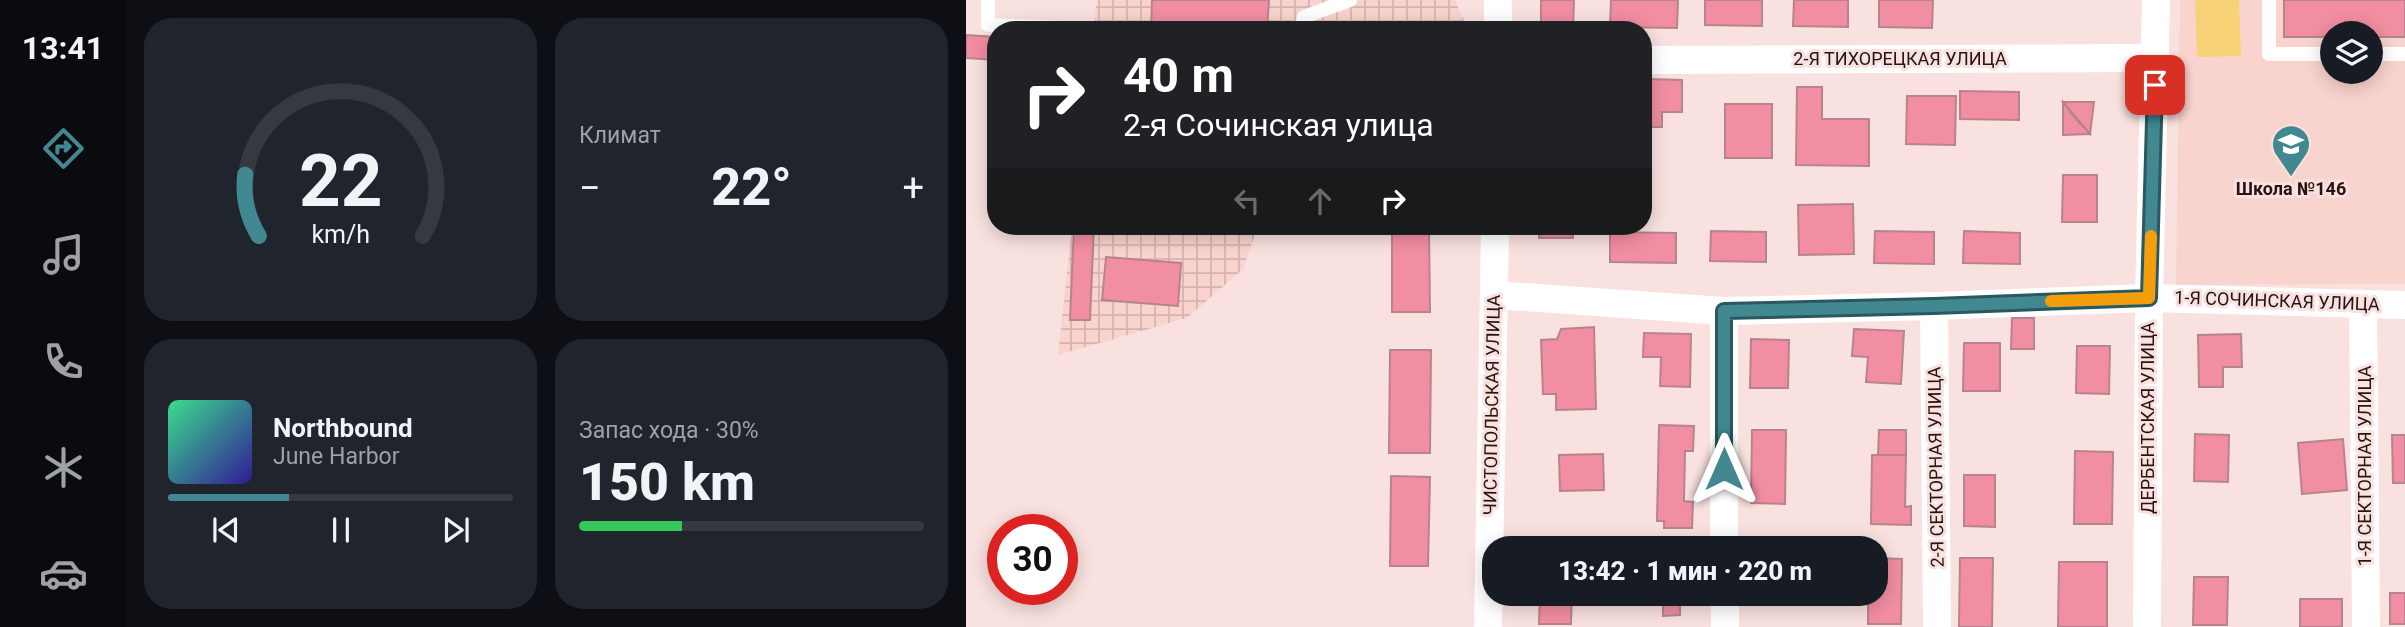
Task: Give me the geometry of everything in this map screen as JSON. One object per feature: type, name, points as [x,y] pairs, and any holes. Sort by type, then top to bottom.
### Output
[{"type":"street","points":[[1498,0],[1498,21]]},
{"type":"street","name":"ДЕРБЕНТСКАЯ УЛИЦА","points":[[2147,627],[2149,298],[2156,0]]},
{"type":"street","name":"2-Я ТИХОРЕЦКАЯ УЛИЦА","points":[[1652,60],[2156,58]]},
{"type":"street","name":"ЧИСТОПОЛЬСКАЯ УЛИЦА","points":[[1488,627],[1495,235]]},
{"type":"street","name":"1-Я СОЧИНСКАЯ УЛИЦА","points":[[1494,295],[1724,311],[2149,298],[2405,305]]},
{"type":"street","name":"1-Я СЕКТОРНАЯ УЛИЦА","points":[[2364,304],[2366,627]]},
{"type":"street","name":"2-Я СЕКТОРНАЯ УЛИЦА","points":[[1934,306],[1937,627]]},
{"type":"street","points":[[1724,311],[1724,536]]},
{"type":"street","points":[[1724,606],[1725,627]]},
{"type":"lane","points":[[988,0],[988,21]]},
{"type":"lane","points":[[1303,21],[1304,17],[1350,0]]},
{"type":"lane","points":[[2269,0],[2269,54],[2320,54]]},
{"type":"lane","points":[[2383,54],[2405,54]]},
{"type":"shaded area","points":[[1097,0],[1455,0],[1464,21],[1094,21]]},
{"type":"shaded area","name":"Школа №146","points":[[2180,0],[2405,0],[2405,284],[2176,285]]},
{"type":"shaded area","points":[[2195,0],[2239,0],[2241,56],[2197,57]]},
{"type":"shaded area","points":[[1071,235],[1255,235],[1243,269],[1187,318],[1058,355]]},
{"type":"building","points":[[1152,0],[1269,0],[1268,21],[1151,21]]},
{"type":"building","points":[[1541,0],[1574,0],[1573,21],[1541,21]]},
{"type":"building","points":[[1611,0],[1678,0],[1677,28],[1652,28],[1652,21],[1610,21]]},
{"type":"building","points":[[1705,0],[1762,0],[1762,26],[1705,25]]},
{"type":"building","points":[[1794,0],[1848,0],[1848,27],[1793,26]]},
{"type":"building","points":[[1879,0],[1933,0],[1932,28],[1879,27]]},
{"type":"building","points":[[2284,0],[2405,0],[2405,37],[2383,37],[2383,21],[2320,21],[2320,37],[2284,37]]},
{"type":"building","points":[[966,35],[987,36],[987,59],[966,58]]},
{"type":"building","points":[[1652,79],[1682,80],[1682,112],[1662,112],[1662,127],[1652,127]]},
{"type":"building","points":[[1797,87],[1822,87],[1822,119],[1869,119],[1869,166],[1796,165]]},
{"type":"building","points":[[1960,91],[2019,92],[2019,120],[1960,119]]},
{"type":"building","points":[[1907,96],[1956,96],[1955,145],[1906,144]]},
{"type":"building","points":[[2063,102],[2075,118],[2090,134],[2063,135]]},
{"type":"building","points":[[2063,102],[2094,102],[2090,134]]},
{"type":"building","points":[[1725,104],[1772,104],[1772,158],[1725,158]]},
{"type":"building","points":[[2063,175],[2097,175],[2097,222],[2062,222]]},
{"type":"building","points":[[1853,204],[1854,254],[1799,255],[1798,205]]},
{"type":"building","points":[[1711,231],[1766,232],[1766,262],[1710,261]]},
{"type":"building","points":[[1875,231],[1934,232],[1934,264],[1874,263]]},
{"type":"building","points":[[1964,231],[2020,233],[2020,264],[1963,263]]},
{"type":"building","points":[[1676,233],[1676,263],[1610,262],[1610,235]]},
{"type":"building","points":[[1074,235],[1094,235],[1090,320],[1070,320]]},
{"type":"building","points":[[1392,235],[1429,235],[1430,312],[1392,312]]},
{"type":"building","points":[[1539,235],[1573,235],[1573,238],[1539,238]]},
{"type":"building","points":[[1106,257],[1181,263],[1178,306],[1102,300]]},
{"type":"building","points":[[2012,318],[2034,318],[2034,349],[2011,349]]},
{"type":"building","points":[[1594,327],[1596,409],[1556,410],[1556,394],[1543,394],[1541,340],[1557,339],[1561,329]]},
{"type":"building","points":[[1854,329],[1904,331],[1901,384],[1866,382],[1868,357],[1852,356]]},
{"type":"building","points":[[1644,333],[1691,334],[1690,387],[1660,386],[1661,357],[1643,357]]},
{"type":"building","points":[[2241,334],[2242,367],[2223,367],[2223,387],[2199,387],[2198,335]]},
{"type":"building","points":[[1751,339],[1789,340],[1788,388],[1750,388]]},
{"type":"building","points":[[1964,343],[2000,343],[2000,391],[1963,391]]},
{"type":"building","points":[[2077,346],[2110,346],[2109,394],[2076,393]]},
{"type":"building","points":[[1390,350],[1431,350],[1430,453],[1389,453]]},
{"type":"building","points":[[1659,425],[1694,426],[1693,451],[1685,451],[1684,501],[1693,502],[1692,528],[1664,528],[1664,521],[1657,521]]},
{"type":"building","points":[[1752,430],[1786,430],[1785,504],[1751,503]]},
{"type":"building","points":[[1879,430],[1906,430],[1906,455],[1878,455]]},
{"type":"building","points":[[2195,434],[2229,435],[2228,482],[2194,481]]},
{"type":"building","points":[[2392,435],[2405,435],[2405,483],[2393,483]]},
{"type":"building","points":[[2343,439],[2347,490],[2302,494],[2298,443]]},
{"type":"building","points":[[2075,451],[2113,452],[2112,524],[2074,524]]},
{"type":"building","points":[[1603,454],[1604,490],[1560,491],[1559,455]]},
{"type":"building","points":[[1872,455],[1906,455],[1905,507],[1911,506],[1911,525],[1871,524]]},
{"type":"building","points":[[1964,475],[1995,475],[1995,527],[1964,526]]},
{"type":"building","points":[[1391,476],[1430,477],[1428,566],[1390,566]]},
{"type":"building","points":[[1888,558],[1902,559],[1901,624],[1868,624],[1868,606],[1888,606]]},
{"type":"building","points":[[1960,558],[1993,558],[1992,627],[1959,627]]},
{"type":"building","points":[[2059,562],[2107,562],[2107,627],[2058,627]]},
{"type":"building","points":[[2194,577],[2228,577],[2227,625],[2193,625]]},
{"type":"building","points":[[2390,593],[2405,593],[2405,624],[2390,624]]},
{"type":"building","points":[[2300,599],[2342,599],[2342,627],[2300,627]]},
{"type":"building","points":[[1540,606],[1572,606],[1571,624],[1539,624]]},
{"type":"building","points":[[1663,606],[1680,606],[1680,615],[1663,616]]},
{"type":"slow traffic","points":[[2051,301],[2149,298],[2151,236]]},
{"type":"place","name":"Школа №146","points":[[2291,178]]},
{"type":"route","points":[[1724,469],[1724,311],[2149,298],[2155,85]]}]
